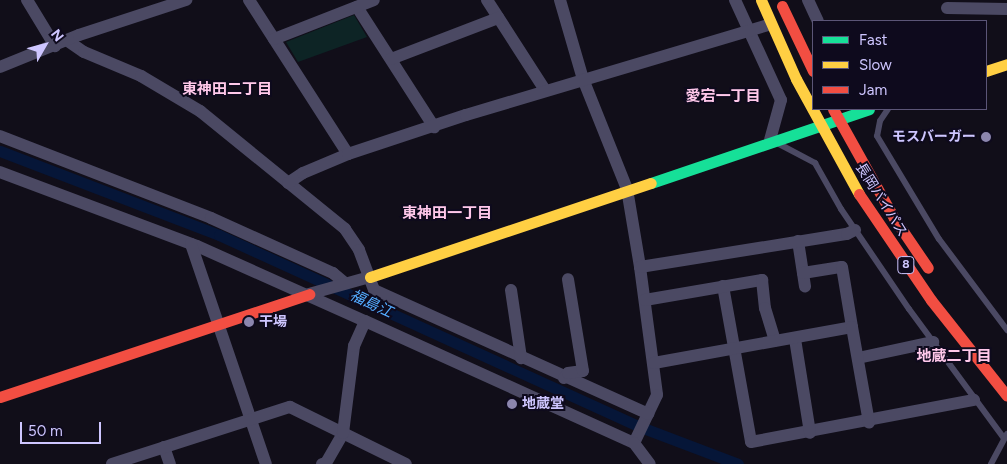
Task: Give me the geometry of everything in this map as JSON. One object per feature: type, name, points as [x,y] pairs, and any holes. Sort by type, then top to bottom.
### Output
[{"type":"main road","name":"長岡バイパス","points":[[761,0],[812,107]]},
{"type":"main road","points":[[779,0],[812,69]]},
{"type":"main road","points":[[987,71],[1007,64]]},
{"type":"main road","name":"長岡バイパス","points":[[813,110],[891,244],[974,357],[1007,396]]},
{"type":"main road","name":"長岡バイパス","points":[[834,110],[894,218],[932,275]]},
{"type":"main road","points":[[370,277],[770,140],[865,110]]},
{"type":"main road","points":[[0,397],[306,294]]},
{"type":"street","points":[[27,0],[55,46]]},
{"type":"street","points":[[0,67],[186,0]]},
{"type":"street","points":[[249,0],[348,154]]},
{"type":"street","points":[[274,39],[374,0]]},
{"type":"street","points":[[487,0],[545,90]]},
{"type":"street","points":[[560,0],[583,79],[627,189],[645,300],[657,395],[636,439]]},
{"type":"street","points":[[735,0],[781,100],[770,140]]},
{"type":"street","points":[[808,0],[818,20]]},
{"type":"street","points":[[356,7],[392,59],[434,127]]},
{"type":"street","points":[[947,10],[1007,9]]},
{"type":"street","points":[[392,59],[498,18]]},
{"type":"street","points":[[288,183],[303,173],[348,154],[545,90],[772,24]]},
{"type":"street","points":[[68,41],[178,97],[288,183],[350,235],[370,277],[374,290],[647,417]]},
{"type":"street","points":[[0,136],[211,218],[333,273],[340,284]]},
{"type":"street","points":[[0,172],[190,244],[636,439],[650,464]]},
{"type":"street","points":[[640,267],[847,234],[855,230]]},
{"type":"street","points":[[798,241],[804,280],[842,267],[869,422]]},
{"type":"street","points":[[190,244],[266,464]]},
{"type":"street","points":[[306,294],[370,277]]},
{"type":"street","points":[[564,378],[568,373],[583,371],[568,279]]},
{"type":"street","points":[[645,300],[762,280],[765,308],[775,340]]},
{"type":"street","points":[[723,286],[751,442],[869,422],[974,400]]},
{"type":"street","points":[[511,290],[521,358]]},
{"type":"street","points":[[322,464],[326,462],[343,433],[354,346],[365,320]]},
{"type":"street","points":[[654,363],[735,350],[775,340],[852,327]]},
{"type":"street","points":[[795,338],[810,432]]},
{"type":"street","points":[[858,358],[933,342]]},
{"type":"street","points":[[112,464],[250,418],[290,407],[343,433],[388,460],[406,464]]},
{"type":"street","points":[[164,446],[170,464]]},
{"type":"lane","points":[[887,110],[880,121],[877,136],[939,239],[1007,330]]},
{"type":"lane","points":[[770,140],[815,163],[855,230],[933,342],[974,400],[1005,435],[991,464]]},
{"type":"green space","points":[[354,15],[367,37],[298,62],[286,42]]},
{"type":"waterway","name":"福島江","points":[[0,151],[219,235],[638,426],[738,464]]},
{"type":"traffic: fast","points":[[651,183],[866,110]]},
{"type":"traffic: slow","points":[[761,0],[796,79],[812,108]]},
{"type":"traffic: slow","points":[[987,71],[1007,64]]},
{"type":"traffic: slow","points":[[813,110],[859,194]]},
{"type":"traffic: slow","points":[[370,277],[651,183]]},
{"type":"traffic: jam","points":[[782,6],[812,69]]},
{"type":"traffic: jam","points":[[834,110],[894,218],[928,268]]},
{"type":"traffic: jam","points":[[859,194],[931,300],[1007,396]]},
{"type":"traffic: jam","points":[[0,397],[309,294]]},
{"type":"place","name":"モスバーガー","points":[[986,137]]},
{"type":"place","name":"干場","points":[[249,322]]},
{"type":"place","name":"地蔵堂","points":[[512,404]]},
{"type":"district","name":"東神田二丁目","points":[[227,90]]},
{"type":"district","name":"愛宕一丁目","points":[[723,97]]},
{"type":"district","name":"東神田一丁目","points":[[447,214]]},
{"type":"district","name":"地蔵二丁目","points":[[954,357]]}]
